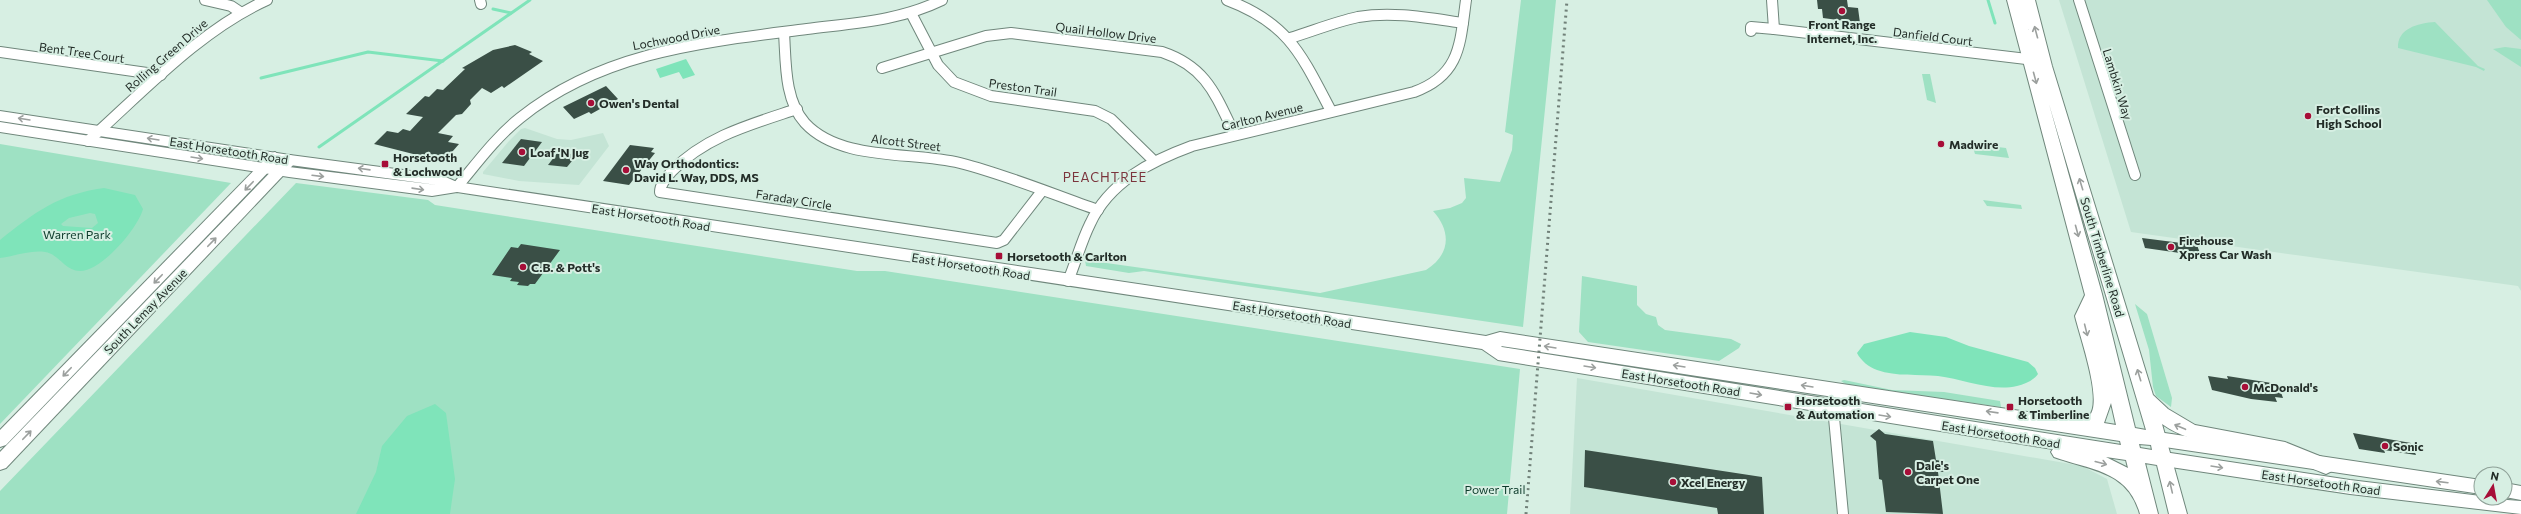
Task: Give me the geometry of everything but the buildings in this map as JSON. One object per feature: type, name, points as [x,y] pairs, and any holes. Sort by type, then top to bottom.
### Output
[{"type":"main road","name":"South Timberline Road","points":[[2014,0],[2037,61],[2146,396],[2178,514]]},
{"type":"main road","name":"South Timberline Road","points":[[2028,0],[2037,61],[2127,433],[2149,514]]},
{"type":"main road","name":"East Horsetooth Road","points":[[0,116],[94,136],[273,166],[432,190],[457,187]]},
{"type":"main road","name":"East Horsetooth Road","points":[[0,127],[94,136]]},
{"type":"main road","name":"East Horsetooth Road","points":[[273,166],[290,160],[441,180],[457,187],[1486,344],[1500,339],[2127,433],[2326,466],[2473,486]]},
{"type":"main road","name":"South Lemay Avenue","points":[[0,440],[273,166]]},
{"type":"main road","name":"South Lemay Avenue","points":[[0,463],[273,166]]},
{"type":"main road","points":[[2067,424],[2092,423],[2100,416],[2102,409],[2101,389],[2083,316],[2094,294]]},
{"type":"main road","name":"East Horsetooth Road","points":[[1486,344],[1498,354],[1676,380],[1833,407],[2164,459],[2350,487],[2521,508]]},
{"type":"main road","points":[[2146,396],[2164,418],[2190,431],[2210,437],[2272,447],[2306,456],[2326,466]]},
{"type":"main road","points":[[1940,424],[2109,465],[2131,480],[2144,494]]},
{"type":"street","points":[[205,0],[226,4],[240,12]]},
{"type":"street","name":"Rolling Green Drive","points":[[94,136],[215,28],[240,12],[267,0]]},
{"type":"street","name":"Lochwood Drive","points":[[457,187],[493,144],[520,118],[553,94],[582,78],[636,56],[663,50],[886,19],[911,13],[942,0]]},
{"type":"street","points":[[1227,0],[1262,15],[1290,38],[1331,111]]},
{"type":"street","name":"Carlton Avenue","points":[[1068,281],[1090,222],[1098,210],[1125,180],[1154,161],[1187,148],[1331,111],[1414,92],[1440,78],[1448,71],[1458,54],[1466,0]]},
{"type":"street","points":[[1772,0],[1774,29]]},
{"type":"street","name":"Lambkin Way","points":[[2079,0],[2135,175]]},
{"type":"street","name":"Preston Trail","points":[[911,13],[932,53],[950,80],[968,90],[985,94],[1082,107],[1102,114],[1111,120],[1154,161]]},
{"type":"street","points":[[1290,38],[1343,21],[1378,15],[1405,15],[1463,23]]},
{"type":"street","name":"Danfield Court","points":[[1751,31],[1751,27],[1774,29],[2037,61]]},
{"type":"street","name":"Alcott Street","points":[[784,33],[788,78],[797,109],[806,124],[821,136],[838,144],[946,159],[1098,210]]},
{"type":"street","name":"Quail Hollow Drive","points":[[882,68],[986,36],[1011,33],[1172,54],[1192,64],[1205,76],[1235,135]]},
{"type":"street","name":"Bent Tree Court","points":[[0,52],[161,75]]},
{"type":"street","name":"Faraday Circle","points":[[797,109],[738,128],[710,141],[682,161],[666,179],[660,192],[997,243],[1004,240],[1042,191]]},
{"type":"street","points":[[1833,407],[1843,514]]},
{"type":"shaded area","name":"Fort Collins High School","points":[[2059,0],[2521,0],[2521,291],[2518,286],[2131,232]]},
{"type":"shaded area","points":[[686,59],[695,75],[683,79],[679,72],[660,78],[656,69]]},
{"type":"shaded area","points":[[525,128],[557,139],[571,140],[603,133],[609,146],[579,185],[519,181],[483,174],[483,172],[509,141],[521,129]]},
{"type":"shaded area","points":[[104,188],[135,195],[143,209],[140,217],[127,237],[98,264],[89,269],[80,271],[75,270],[66,266],[50,253],[45,252],[28,252],[0,258],[0,240],[13,230],[48,206],[88,191]],"holes":[[[90,213],[95,214],[98,223],[92,228],[63,226],[61,224],[69,218]]]},
{"type":"shaded area","points":[[1910,332],[1946,337],[1969,346],[2028,362],[2035,368],[2038,374],[2029,382],[2017,386],[1988,386],[1938,376],[1900,374],[1877,370],[1863,361],[1857,353],[1864,344]]},
{"type":"shaded area","points":[[1577,378],[2082,466],[2107,479],[2117,514],[1570,514]]},
{"type":"shaded area","points":[[435,404],[446,413],[455,479],[450,514],[356,514],[376,472],[382,446],[407,416]]},
{"type":"green space","points":[[1521,0],[1556,0],[1523,327],[1144,271],[1129,273],[1086,266],[1085,260],[1320,293],[1426,270],[1440,257],[1446,243],[1443,227],[1433,211],[1450,208],[1462,203],[1466,198],[1464,178],[1500,182],[1512,150],[1513,135],[1505,132]]},
{"type":"green space","points":[[2487,0],[2521,0],[2521,40],[2506,27]]},
{"type":"green space","points":[[2435,22],[2478,66],[2485,69],[2484,71],[2476,67],[2398,48],[2401,36],[2405,31],[2416,25]]},
{"type":"green space","points":[[2505,47],[2521,49],[2521,67],[2493,49]]},
{"type":"green space","points":[[1922,74],[1930,74],[1936,103],[1927,100]]},
{"type":"green space","name":"Warren Park","points":[[0,144],[231,183],[0,424]]},
{"type":"green space","points":[[1972,144],[2006,148],[2009,158],[1975,154]]},
{"type":"green space","name":"Power Trail","points":[[296,183],[428,200],[435,205],[857,271],[885,271],[1520,369],[1507,514],[0,514],[0,491]]},
{"type":"green space","points":[[1983,200],[2021,205],[2022,209],[1987,206]]},
{"type":"green space","points":[[1582,276],[1637,286],[1637,305],[1646,314],[1656,317],[1658,325],[1665,330],[1731,339],[1741,344],[1739,348],[1719,361],[1588,342],[1579,332]]},
{"type":"green space","points":[[2135,304],[2147,314],[2172,398],[2171,407],[2156,396],[2153,387],[2149,350]]},
{"type":"green space","points":[[1844,380],[1892,390],[1944,392],[2000,401],[2001,407],[1847,385],[1841,381]]},
{"type":"waterway","points":[[443,61],[530,0]]},
{"type":"waterway","points":[[1988,0],[1995,23]]},
{"type":"waterway","points":[[493,9],[511,13]]},
{"type":"waterway","points":[[261,78],[368,52],[443,61]]},
{"type":"waterway","points":[[319,147],[443,61]]},
{"type":"railway","points":[[1526,514],[1567,0]]},
{"type":"place","name":"Front Range Internet, Inc.","points":[[1842,11]]},
{"type":"place","name":"Owen's Dental","points":[[591,103]]},
{"type":"place","name":"Fort Collins High School","points":[[2308,116]]},
{"type":"place","name":"Madwire","points":[[1941,144]]},
{"type":"place","name":"Loaf 'N Jug","points":[[522,152]]},
{"type":"place","name":"Horsetooth & Lochwood","points":[[385,164]]},
{"type":"place","name":"Way Orthodontics: David L. Way, DDS, MS","points":[[626,170]]},
{"type":"place","name":"Firehouse Xpress Car Wash","points":[[2171,247]]},
{"type":"place","name":"Horsetooth & Carlton","points":[[999,256]]},
{"type":"place","name":"C.B. & Pott's","points":[[523,267]]},
{"type":"place","name":"McDonald's","points":[[2245,387]]},
{"type":"place","name":"Horsetooth & Automation","points":[[1788,407]]},
{"type":"place","name":"Horsetooth & Timberline","points":[[2010,407]]},
{"type":"place","name":"Sonic","points":[[2385,446]]},
{"type":"place","name":"Dale's Carpet One","points":[[1908,472]]},
{"type":"place","name":"Xcel Energy","points":[[1673,482]]},
{"type":"district","name":"PEACHTREE","points":[[1105,177]]}]
